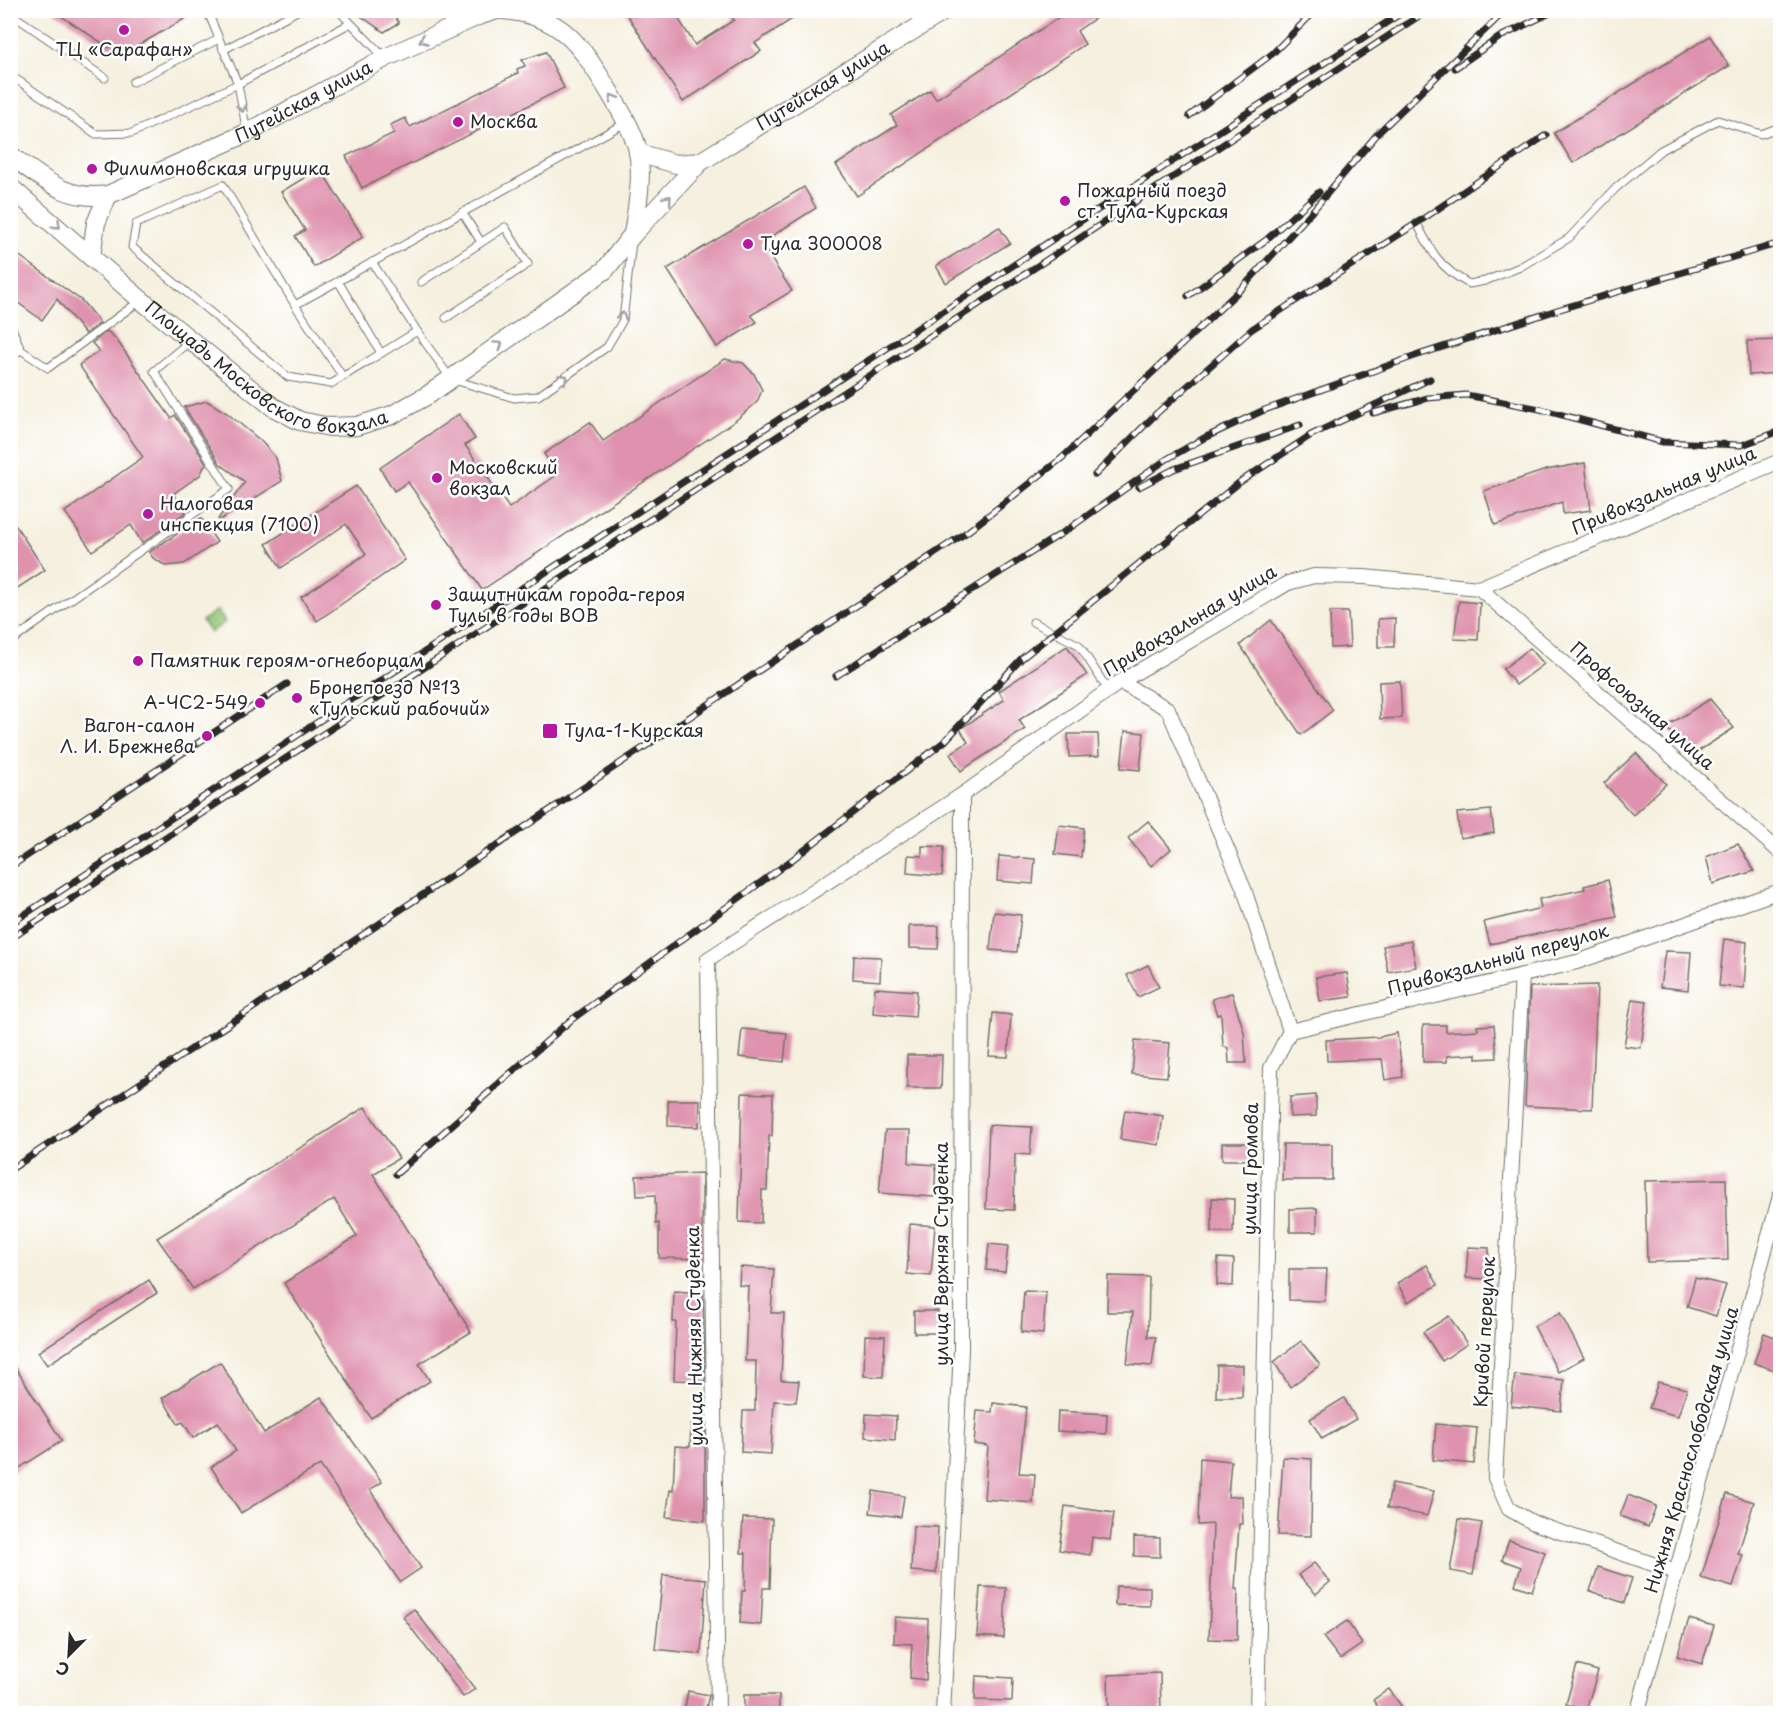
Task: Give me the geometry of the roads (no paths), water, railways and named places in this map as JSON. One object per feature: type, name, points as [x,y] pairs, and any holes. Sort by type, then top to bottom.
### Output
[{"type":"street","name":"Путейская улица","points":[[108,195],[247,133],[385,58],[478,16],[497,10]]},
{"type":"street","points":[[503,10],[543,14],[563,29],[582,47],[627,122],[638,153],[639,199],[633,234]]},
{"type":"street","name":"Путейская улица","points":[[633,234],[700,162],[946,10]]},
{"type":"street","points":[[638,153],[676,164],[700,162]]},
{"type":"street","points":[[10,155],[68,194],[88,198],[108,195]]},
{"type":"street","name":"Площадь Московского вокзала","points":[[10,187],[190,341],[273,407],[300,421],[330,428],[357,426],[392,415],[451,379],[605,270],[633,234]]},
{"type":"street","points":[[92,257],[96,223],[108,195]]},
{"type":"street","name":"Привокзальная улица","points":[[708,958],[962,795],[1114,686],[1288,582],[1314,576],[1364,577],[1479,588],[1780,461]]},
{"type":"street","name":"Профсоюзная улица","points":[[1479,588],[1780,852]]},
{"type":"street","points":[[1114,686],[1168,709],[1244,889],[1290,1031]]},
{"type":"street","name":"улица Верхняя Cтуденка","points":[[943,1713],[961,1350],[962,795]]},
{"type":"street","name":"Привокзальный переулок","points":[[1290,1031],[1577,962],[1780,891]]},
{"type":"street","name":"улица Нижняя Cтуденкa","points":[[708,958],[718,1713]]},
{"type":"street","name":"Кривой переулок","points":[[1522,975],[1495,1478],[1509,1509],[1534,1523],[1676,1572]]},
{"type":"street","name":"улица Громова","points":[[1257,1713],[1271,1068],[1290,1031]]},
{"type":"street","name":"Нижняя Краснослободская улица","points":[[1637,1713],[1780,1196]]},
{"type":"lane","points":[[220,10],[208,13],[238,84],[247,133]]},
{"type":"lane","points":[[224,50],[299,10]]},
{"type":"lane","points":[[338,10],[349,24],[372,43],[385,58]]},
{"type":"lane","points":[[10,13],[105,78]]},
{"type":"lane","points":[[10,75],[96,134],[132,133],[238,84],[349,24]]},
{"type":"lane","points":[[132,82],[219,39]]},
{"type":"lane","points":[[1417,223],[1434,258],[1454,276],[1469,284],[1485,281],[1520,267],[1569,238],[1616,188],[1661,150],[1708,125],[1718,120],[1761,134],[1780,127]]},
{"type":"lane","points":[[295,305],[627,122]]},
{"type":"lane","points":[[343,377],[295,305],[223,185],[136,224],[132,247],[288,377],[331,384],[343,377],[417,331]]},
{"type":"lane","points":[[462,212],[481,242]]},
{"type":"lane","points":[[421,282],[505,227],[528,264],[446,318]]},
{"type":"lane","points":[[372,262],[451,379],[514,398],[538,396],[607,347],[623,320],[633,234]]},
{"type":"lane","points":[[338,281],[381,353]]},
{"type":"lane","points":[[10,323],[21,350],[48,368],[141,300]]},
{"type":"lane","points":[[10,642],[229,489],[154,371],[190,341]]},
{"type":"lane","points":[[10,356],[21,350]]},
{"type":"lane","points":[[1033,622],[1079,645],[1114,686]]},
{"type":"railway","points":[[1189,116],[1272,54],[1316,10]]},
{"type":"railway","points":[[10,924],[1406,10]]},
{"type":"railway","points":[[10,939],[1428,10]]},
{"type":"railway","points":[[10,1170],[967,532],[1062,458],[1244,286],[1315,208],[1379,132],[1506,10]]},
{"type":"railway","points":[[1455,68],[1500,37],[1556,10]]},
{"type":"railway","points":[[1095,475],[1157,413],[1252,329],[1417,223],[1546,135]]},
{"type":"railway","points":[[1188,296],[1266,240],[1319,192]]},
{"type":"railway","points":[[836,676],[1067,530],[1167,459],[1204,438],[1262,411],[1412,357],[1557,310],[1780,243]]},
{"type":"railway","points":[[396,1174],[571,1020],[793,859],[945,741],[1021,659],[1240,482],[1311,435],[1430,379]]},
{"type":"railway","points":[[1373,413],[1428,398],[1466,395],[1540,409],[1663,442],[1742,445],[1780,431]]},
{"type":"railway","points":[[1139,487],[1174,469],[1300,425]]},
{"type":"railway","points":[[10,867],[287,684]]},
{"type":"place","name":"ТЦ «Сарафан»","points":[[124,30]]},
{"type":"place","name":"Москва","points":[[458,122]]},
{"type":"place","name":"Филимоновская игрушка","points":[[92,169]]},
{"type":"place","name":"Пожарный поезд ст. Тула-Курская","points":[[1065,201]]},
{"type":"place","name":"Тула 300008","points":[[748,244]]},
{"type":"place","name":"Московский вокзал","points":[[437,478]]},
{"type":"place","name":"Налоговая инспекция (7100)","points":[[148,514]]},
{"type":"place","name":"Защитникам города-героя Тулы в годы ВОВ","points":[[436,605]]},
{"type":"place","name":"Памятник героям-огнеборцам","points":[[138,661]]},
{"type":"place","name":"Бронепоезд №13 «Тульский рабочий»","points":[[297,698]]},
{"type":"place","name":"А-ЧС2-549","points":[[260,703]]},
{"type":"place","name":"Тула-1-Курская","points":[[550,731]]},
{"type":"place","name":"Вагон-салон Л. И. Брежнева","points":[[207,736]]}]
